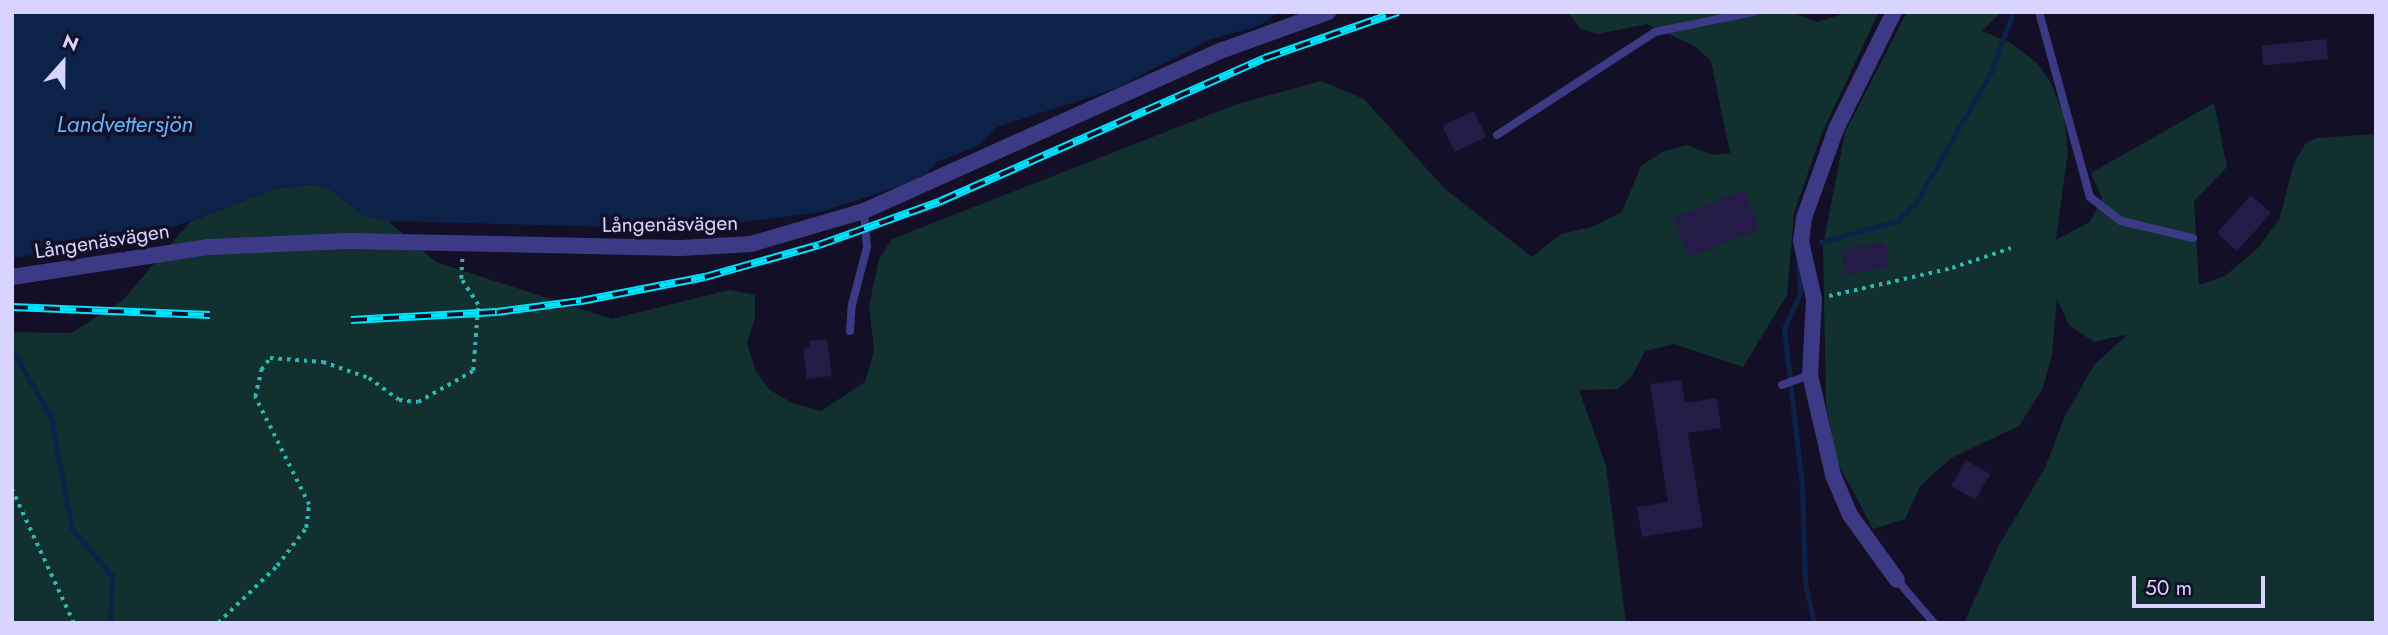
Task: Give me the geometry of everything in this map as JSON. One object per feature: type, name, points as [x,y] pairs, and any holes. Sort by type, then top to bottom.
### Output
[{"type":"street","name":"Långenäsvägen","points":[[12,277],[209,247],[463,241],[718,247],[751,244],[864,211],[1223,50],[1328,12]]},
{"type":"street","points":[[1894,12],[1836,129],[1804,218],[1801,241],[1814,299],[1802,378],[1833,475],[1850,515],[1897,580]]},
{"type":"lane","points":[[1497,135],[1649,35],[1753,12]]},
{"type":"lane","points":[[2039,12],[2090,197],[2099,209],[2121,221],[2193,238]]},
{"type":"lane","points":[[850,331],[854,293],[867,247],[864,211]]},
{"type":"lane","points":[[1782,385],[1802,378]]},
{"type":"lane","points":[[1897,580],[1934,623]]},
{"type":"path","points":[[218,623],[277,566],[306,528],[309,505],[255,397],[261,370],[270,358],[323,362],[369,378],[399,400],[418,402],[473,371],[478,305],[461,279],[463,241]]},
{"type":"path","points":[[1814,299],[1916,277],[2011,247]]},
{"type":"path","points":[[12,489],[74,623]]},
{"type":"path","points":[[607,623],[613,623]]},
{"type":"green space","points":[[1791,12],[1817,22],[1849,12],[1879,12],[1822,133],[1794,213],[1787,295],[1743,367],[1674,344],[1645,351],[1632,376],[1618,389],[1579,390],[1606,466],[1626,623],[12,623],[12,332],[71,333],[122,301],[191,221],[275,189],[314,184],[331,190],[361,214],[388,221],[436,262],[612,319],[729,290],[755,295],[755,319],[747,343],[756,372],[770,390],[792,403],[821,411],[865,382],[874,350],[869,306],[879,259],[892,239],[1237,104],[1321,81],[1364,99],[1444,188],[1532,257],[1561,234],[1592,227],[1622,212],[1641,166],[1662,152],[1687,145],[1712,155],[1730,153],[1711,61],[1696,47],[1647,24],[1597,34],[1581,29],[1569,14]]},
{"type":"green space","points":[[1907,12],[2001,12],[1982,31],[2011,43],[2037,63],[2051,83],[2064,116],[2068,151],[2056,240],[2090,222],[2102,198],[2091,173],[2214,103],[2227,167],[2194,201],[2199,285],[2225,276],[2258,248],[2279,220],[2294,163],[2305,144],[2316,138],[2376,134],[2376,623],[1964,623],[1998,547],[2045,468],[2065,416],[2094,365],[2128,334],[2094,342],[2069,325],[2057,299],[2052,354],[2043,388],[2019,426],[1951,458],[1920,486],[1905,519],[1873,529],[1838,463],[1826,404],[1823,246],[1845,132]]},
{"type":"water","name":"Landvettersjön","points":[[12,12],[1278,12],[1259,26],[1209,40],[1115,89],[997,127],[978,146],[937,162],[927,173],[903,185],[821,212],[691,229],[388,221],[361,214],[331,190],[314,184],[275,189],[147,237],[12,258]]},
{"type":"building","points":[[2326,39],[2328,59],[2263,66],[2261,46]]},
{"type":"building","points":[[1474,111],[1486,137],[1455,152],[1442,126]]},
{"type":"building","points":[[1744,190],[1760,229],[1689,257],[1674,218]]},
{"type":"building","points":[[2251,195],[2271,213],[2237,251],[2217,233]]},
{"type":"building","points":[[1885,242],[1890,267],[1846,275],[1841,251]]},
{"type":"building","points":[[827,339],[832,376],[807,379],[803,349],[810,348],[809,341]]},
{"type":"building","points":[[1681,380],[1685,403],[1717,398],[1721,428],[1688,433],[1703,527],[1642,537],[1637,507],[1668,502],[1650,384]]},
{"type":"building","points":[[1966,460],[1990,474],[1975,500],[1951,486]]},
{"type":"waterway","points":[[1821,242],[1897,221],[1917,201],[1991,72],[2013,12]]},
{"type":"waterway","points":[[1798,257],[1800,294],[1784,328],[1802,485],[1805,582],[1814,623]]},
{"type":"waterway","points":[[12,349],[51,418],[72,529],[112,576],[110,623]]},
{"type":"railway","points":[[351,320],[497,312],[581,301],[705,277],[819,245],[941,201],[1265,58],[1398,12]]},
{"type":"railway","points":[[12,307],[210,315]]}]
